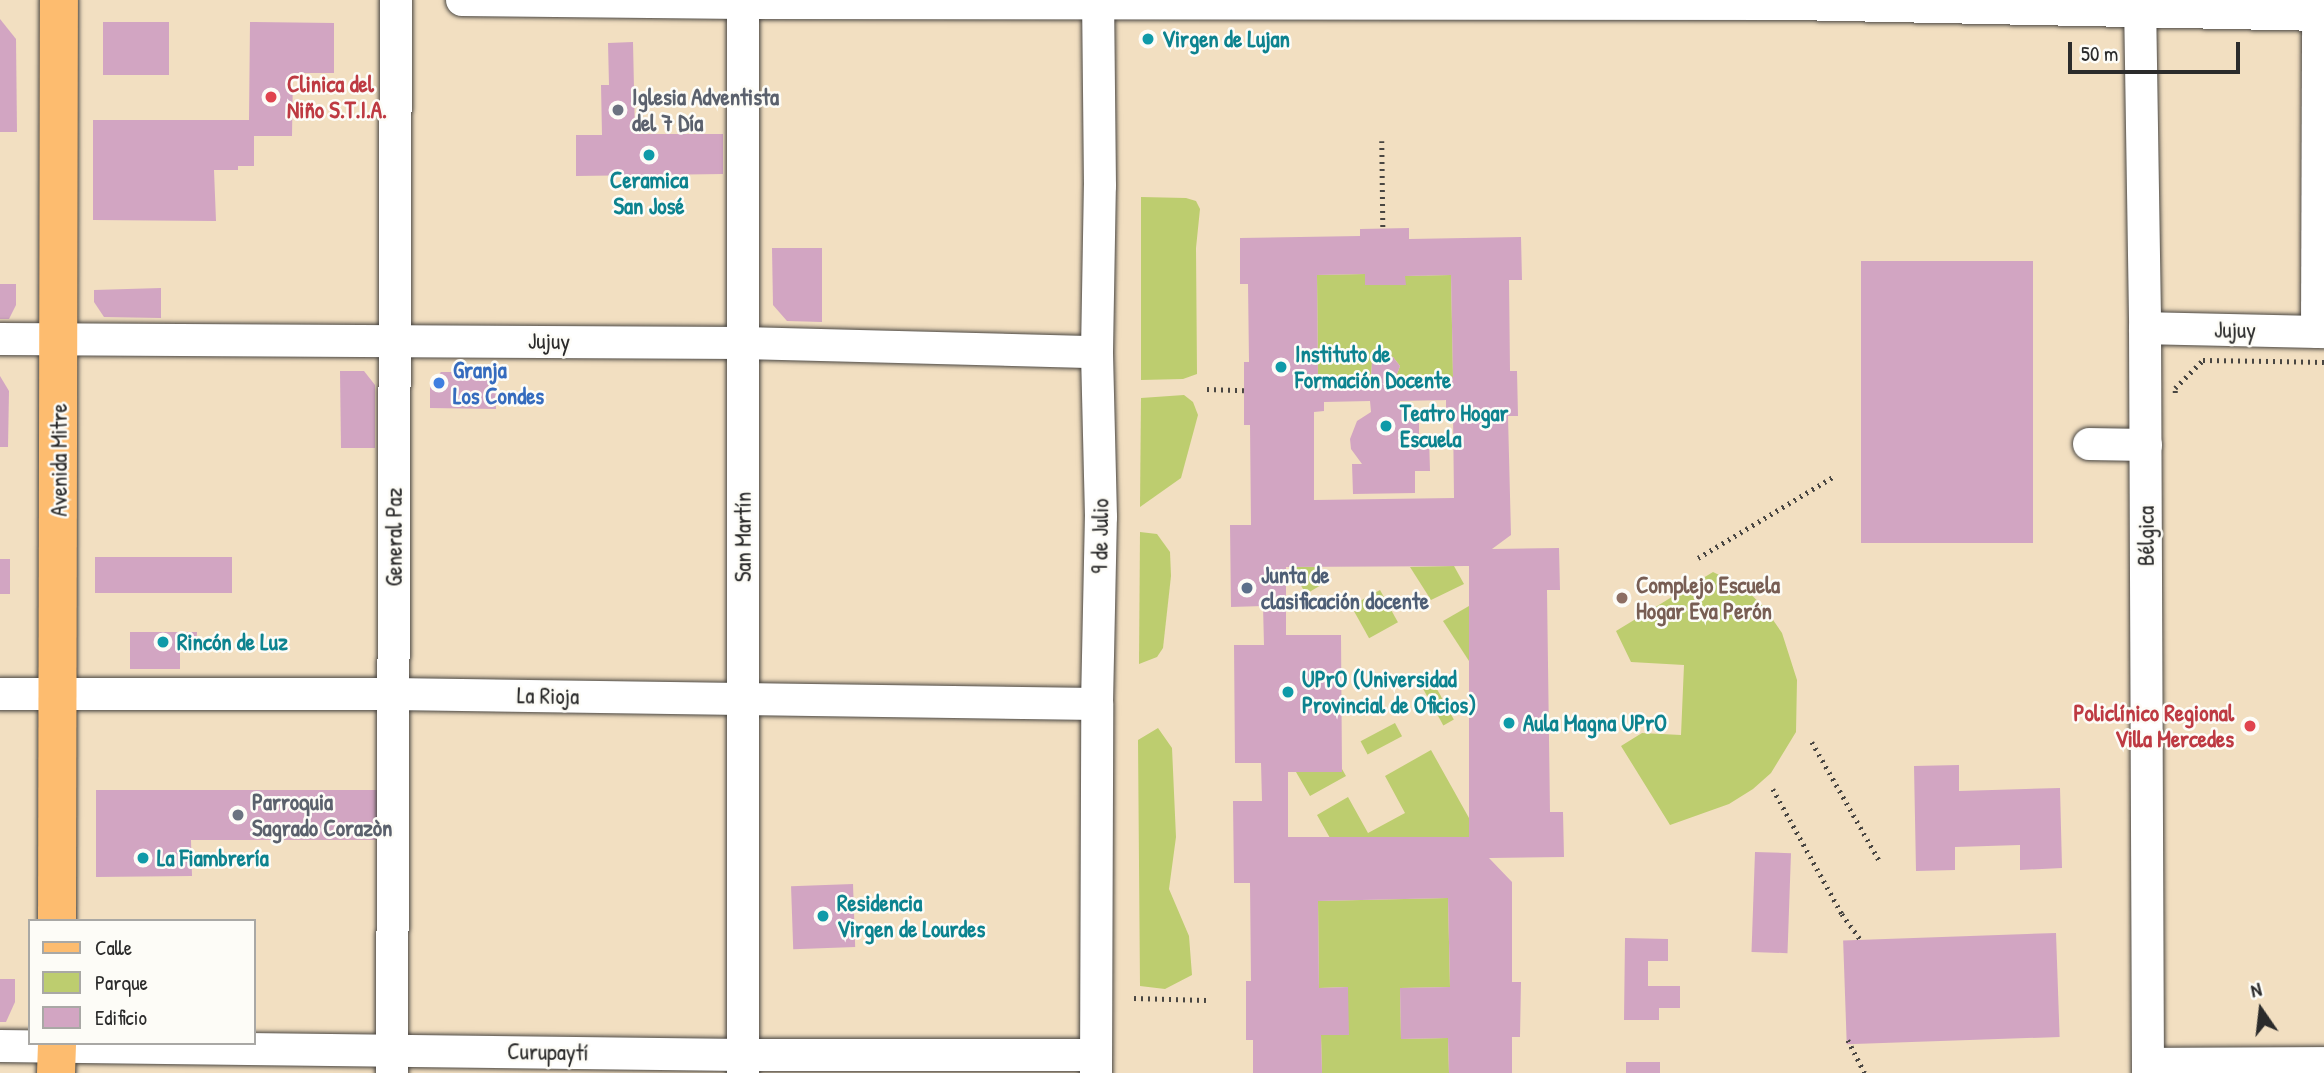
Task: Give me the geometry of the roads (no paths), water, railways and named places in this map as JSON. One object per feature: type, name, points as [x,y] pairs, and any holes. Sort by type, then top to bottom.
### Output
[{"type":"main road","name":"Avenida Mitre","points":[[57,919],[60,0]]},
{"type":"street","name":"General Paz","points":[[392,1061],[396,0]]},
{"type":"street","points":[[461,0],[1793,2],[2140,6],[2321,14],[2322,342]]},
{"type":"street","name":"San Martín","points":[[743,2],[743,1064]]},
{"type":"street","name":"9 de Julio","points":[[1096,1064],[1097,704],[1101,517],[1097,352],[1100,186],[1098,2]]},
{"type":"street","name":"Bélgica","points":[[2140,6],[2146,445],[2148,1068]]},
{"type":"street","name":"Jujuy","points":[[2145,328],[2322,342]]},
{"type":"street","name":"Jujuy","points":[[0,339],[394,339],[743,343],[1097,352]]},
{"type":"street","points":[[2089,444],[2146,445]]},
{"type":"street","name":"La Rioja","points":[[0,695],[393,694],[1097,704]]},
{"type":"street","name":"Curupaytí","points":[[0,1046],[57,1054],[392,1061],[1096,1064]]},
{"type":"street","points":[[2148,1068],[2324,1063]]},
{"type":"place","name":"Virgen de Lujan","points":[[1148,39]]},
{"type":"place","name":"Clinica del Niño S.T.I.A.","points":[[271,97]]},
{"type":"place","name":"Iglesia Adventista del 7 Día","points":[[618,110]]},
{"type":"place","name":"Ceramica San José","points":[[649,155]]},
{"type":"place","name":"Instituto de Formación Docente","points":[[1281,367]]},
{"type":"place","name":"Granja Los Condes","points":[[439,383]]},
{"type":"place","name":"Teatro Hogar Escuela","points":[[1386,426]]},
{"type":"place","name":"Junta de clasificación docente","points":[[1247,588]]},
{"type":"place","name":"Complejo Escuela Hogar Eva Perón","points":[[1622,598]]},
{"type":"place","name":"Rincón de Luz","points":[[163,642]]},
{"type":"place","name":"UPrO (Universidad Provincial de Oficios)","points":[[1288,692]]},
{"type":"place","name":"Aula Magna UPrO","points":[[1509,723]]},
{"type":"place","name":"Policlínico Regional Villa Mercedes","points":[[2250,726]]},
{"type":"place","name":"Parroquia Sagrado Corazòn","points":[[238,815]]},
{"type":"place","name":"La Fiambrería","points":[[143,858]]},
{"type":"place","name":"Residencia Virgen de Lourdes","points":[[823,916]]}]
